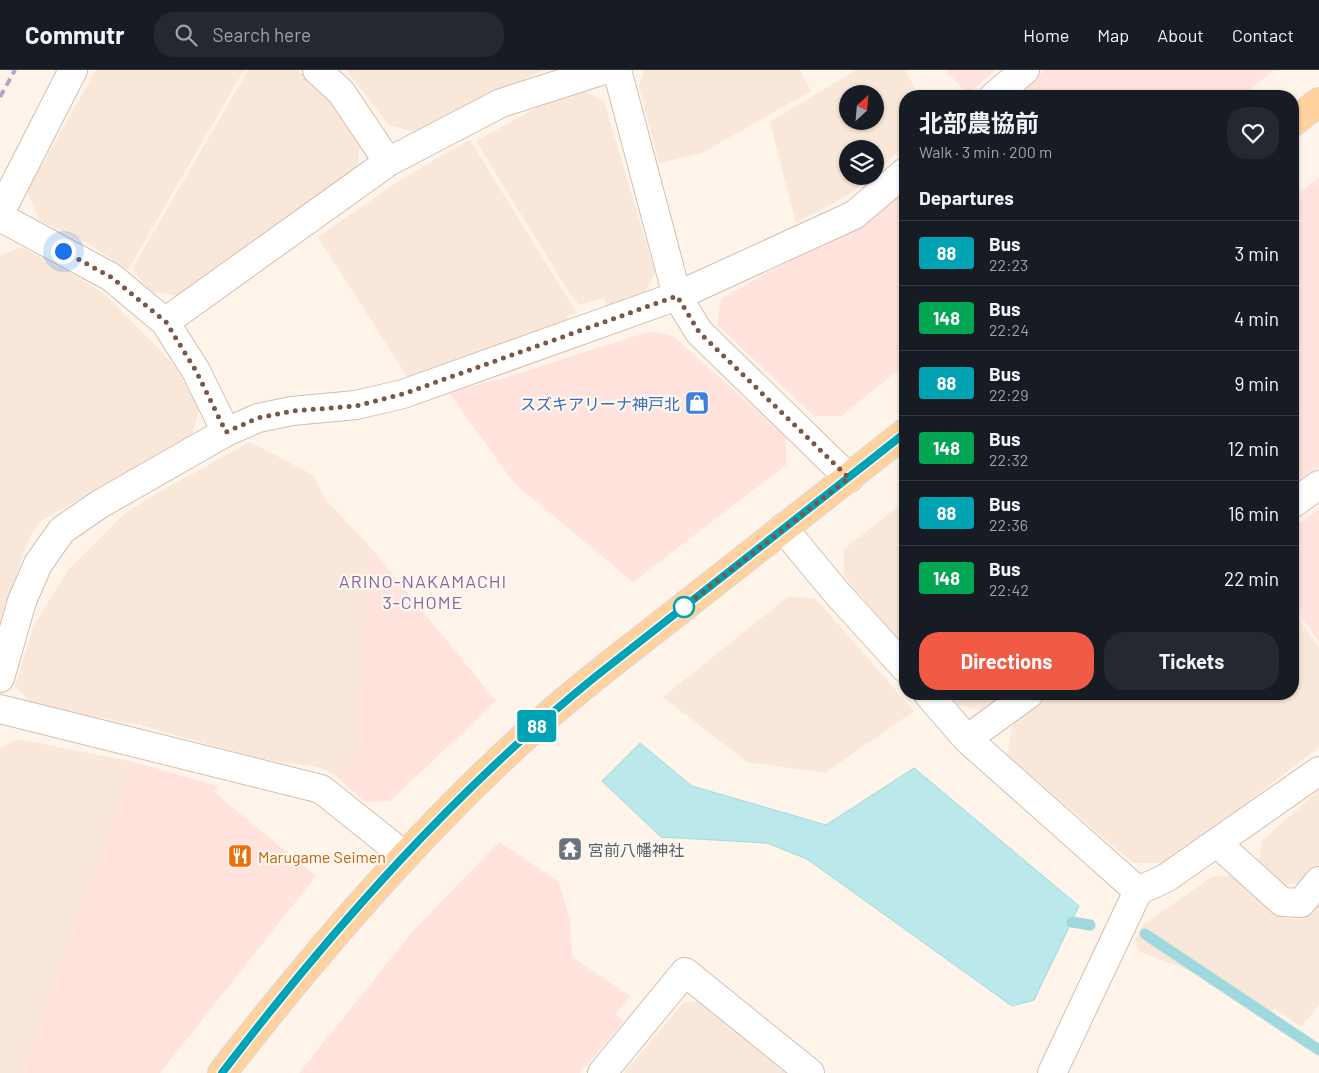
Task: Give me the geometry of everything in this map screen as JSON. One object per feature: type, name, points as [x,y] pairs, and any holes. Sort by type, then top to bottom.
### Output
[{"type":"main road","points":[[1299,118],[1319,102]]},
{"type":"main road","points":[[222,1073],[309,963],[405,856],[459,800],[542,721],[586,684],[899,438]]},
{"type":"street","points":[[73,70],[0,215],[111,277],[166,322],[196,371],[226,432]]},
{"type":"street","points":[[317,70],[341,92],[388,162]]},
{"type":"street","points":[[166,322],[388,162],[502,103],[604,70]]},
{"type":"street","points":[[617,70],[677,296],[699,332],[849,478]]},
{"type":"street","points":[[1001,90],[1025,70]]},
{"type":"street","points":[[0,678],[22,602],[38,564],[62,530],[100,504],[226,432],[258,418],[292,411],[356,406],[403,394],[677,296],[854,215],[899,177]]},
{"type":"street","points":[[1299,499],[1319,485]]},
{"type":"street","points":[[783,528],[836,592],[899,661]]},
{"type":"street","points":[[933,700],[967,739],[1138,891]]},
{"type":"street","points":[[967,739],[1022,700]]},
{"type":"street","points":[[0,709],[321,789],[405,856]]},
{"type":"street","points":[[1052,1073],[1138,891],[1166,878],[1218,844],[1319,771]]},
{"type":"street","points":[[1218,844],[1282,902],[1301,903],[1319,881]]},
{"type":"street","points":[[602,1073],[685,972],[810,1073]]},
{"type":"shaded area","points":[[96,70],[244,70],[128,270],[89,244],[39,220],[27,191]]},
{"type":"shaded area","points":[[248,70],[296,70],[310,80],[333,105],[360,147],[356,172],[183,297],[150,291],[132,269]]},
{"type":"shaded area","points":[[346,70],[544,70],[414,132],[389,125]]},
{"type":"shaded area","points":[[644,70],[800,70],[811,91],[702,153],[659,163],[639,86]]},
{"type":"shaded area","points":[[856,70],[905,70],[916,90],[899,90],[899,151],[884,165],[884,140],[839,140],[839,185],[861,185],[853,192],[796,223],[770,122]]},
{"type":"shaded area","points":[[945,70],[995,70],[972,90],[964,90]]},
{"type":"shaded area","points":[[1045,70],[1274,70],[1249,90],[1022,90]]},
{"type":"shaded area","points":[[581,90],[604,101],[655,273],[642,298],[608,309],[604,298],[579,305],[568,291],[476,141],[545,103]]},
{"type":"shaded area","points":[[470,140],[577,313],[567,316],[570,327],[408,378],[318,237],[393,185]]},
{"type":"shaded area","points":[[1319,177],[1319,467],[1299,482],[1299,194]]},
{"type":"shaded area","points":[[899,189],[899,370],[841,416],[814,416],[717,325],[721,299],[848,227]]},
{"type":"shaded area","points":[[21,247],[69,272],[107,296],[175,366],[199,409],[192,435],[41,521],[32,533],[24,551],[0,628],[0,256]]},
{"type":"shaded area","points":[[651,331],[673,336],[786,437],[786,465],[633,582],[514,483],[450,394],[451,392],[504,378]]},
{"type":"shaded area","points":[[250,442],[313,475],[325,499],[370,547],[356,756],[335,775],[317,767],[257,758],[140,725],[33,705],[15,686],[34,625],[68,570],[122,516],[150,497]]},
{"type":"shaded area","points":[[899,506],[899,640],[844,576],[844,549]]},
{"type":"shaded area","points":[[1319,509],[1319,642],[1299,614],[1299,524]]},
{"type":"shaded area","points":[[370,547],[496,701],[390,801],[365,802],[335,775],[356,756]]},
{"type":"shaded area","points":[[789,596],[816,599],[899,694],[899,700],[904,700],[914,711],[825,773],[747,762],[663,697]]},
{"type":"shaded area","points":[[1299,619],[1319,648],[1319,747],[1168,863],[1133,863],[1007,755],[1013,723],[1046,700],[1299,700]]},
{"type":"shaded area","points":[[951,700],[998,700],[984,711],[956,705]]},
{"type":"shaded area","points":[[17,739],[134,762],[23,1073],[0,1073],[0,749]]},
{"type":"shaded area","points":[[134,762],[218,786],[214,792],[316,876],[160,1073],[21,1073]]},
{"type":"shaded area","points":[[1319,790],[1319,864],[1303,883],[1283,885],[1259,863],[1262,841]]},
{"type":"shaded area","points":[[499,842],[559,882],[570,921],[572,957],[630,996],[615,1014],[624,1021],[580,1073],[299,1073],[414,930]]},
{"type":"shaded area","points":[[1213,876],[1234,876],[1285,918],[1305,919],[1319,903],[1319,1005],[1301,1027],[1274,1008],[1266,1021],[1190,971],[1138,951],[1135,941],[1143,925]]},
{"type":"shaded area","points":[[705,1000],[797,1073],[624,1073],[683,1003]]},
{"type":"water","points":[[640,743],[692,786],[826,825],[914,768],[1079,906],[1034,1000],[1012,1006],[807,859],[767,843],[661,837],[602,781]]},
{"type":"waterway","points":[[1072,922],[1090,925]]},
{"type":"waterway","points":[[1145,934],[1319,1050]]},
{"type":"railway","points":[[0,97],[15,70]]},
{"type":"bus line","name":"88","points":[[222,1073],[268,1012],[364,900],[459,800],[515,746],[552,712],[595,677],[899,438]]},
{"type":"place","name":"スズキアリーナ神戸北","points":[[697,403]]},
{"type":"place","name":"宮前八幡神社","points":[[570,849]]},
{"type":"place","name":"Marugame Seimen","points":[[240,856]]},
{"type":"district","name":"ARINO-NAKAMACHI 3-CHOME","points":[[423,591]]},
{"type":"route","points":[[63,251],[111,277],[166,322],[196,371],[226,432],[258,418],[292,411],[356,406],[403,394],[677,296],[699,332],[849,478],[680,610],[684,607]]}]
